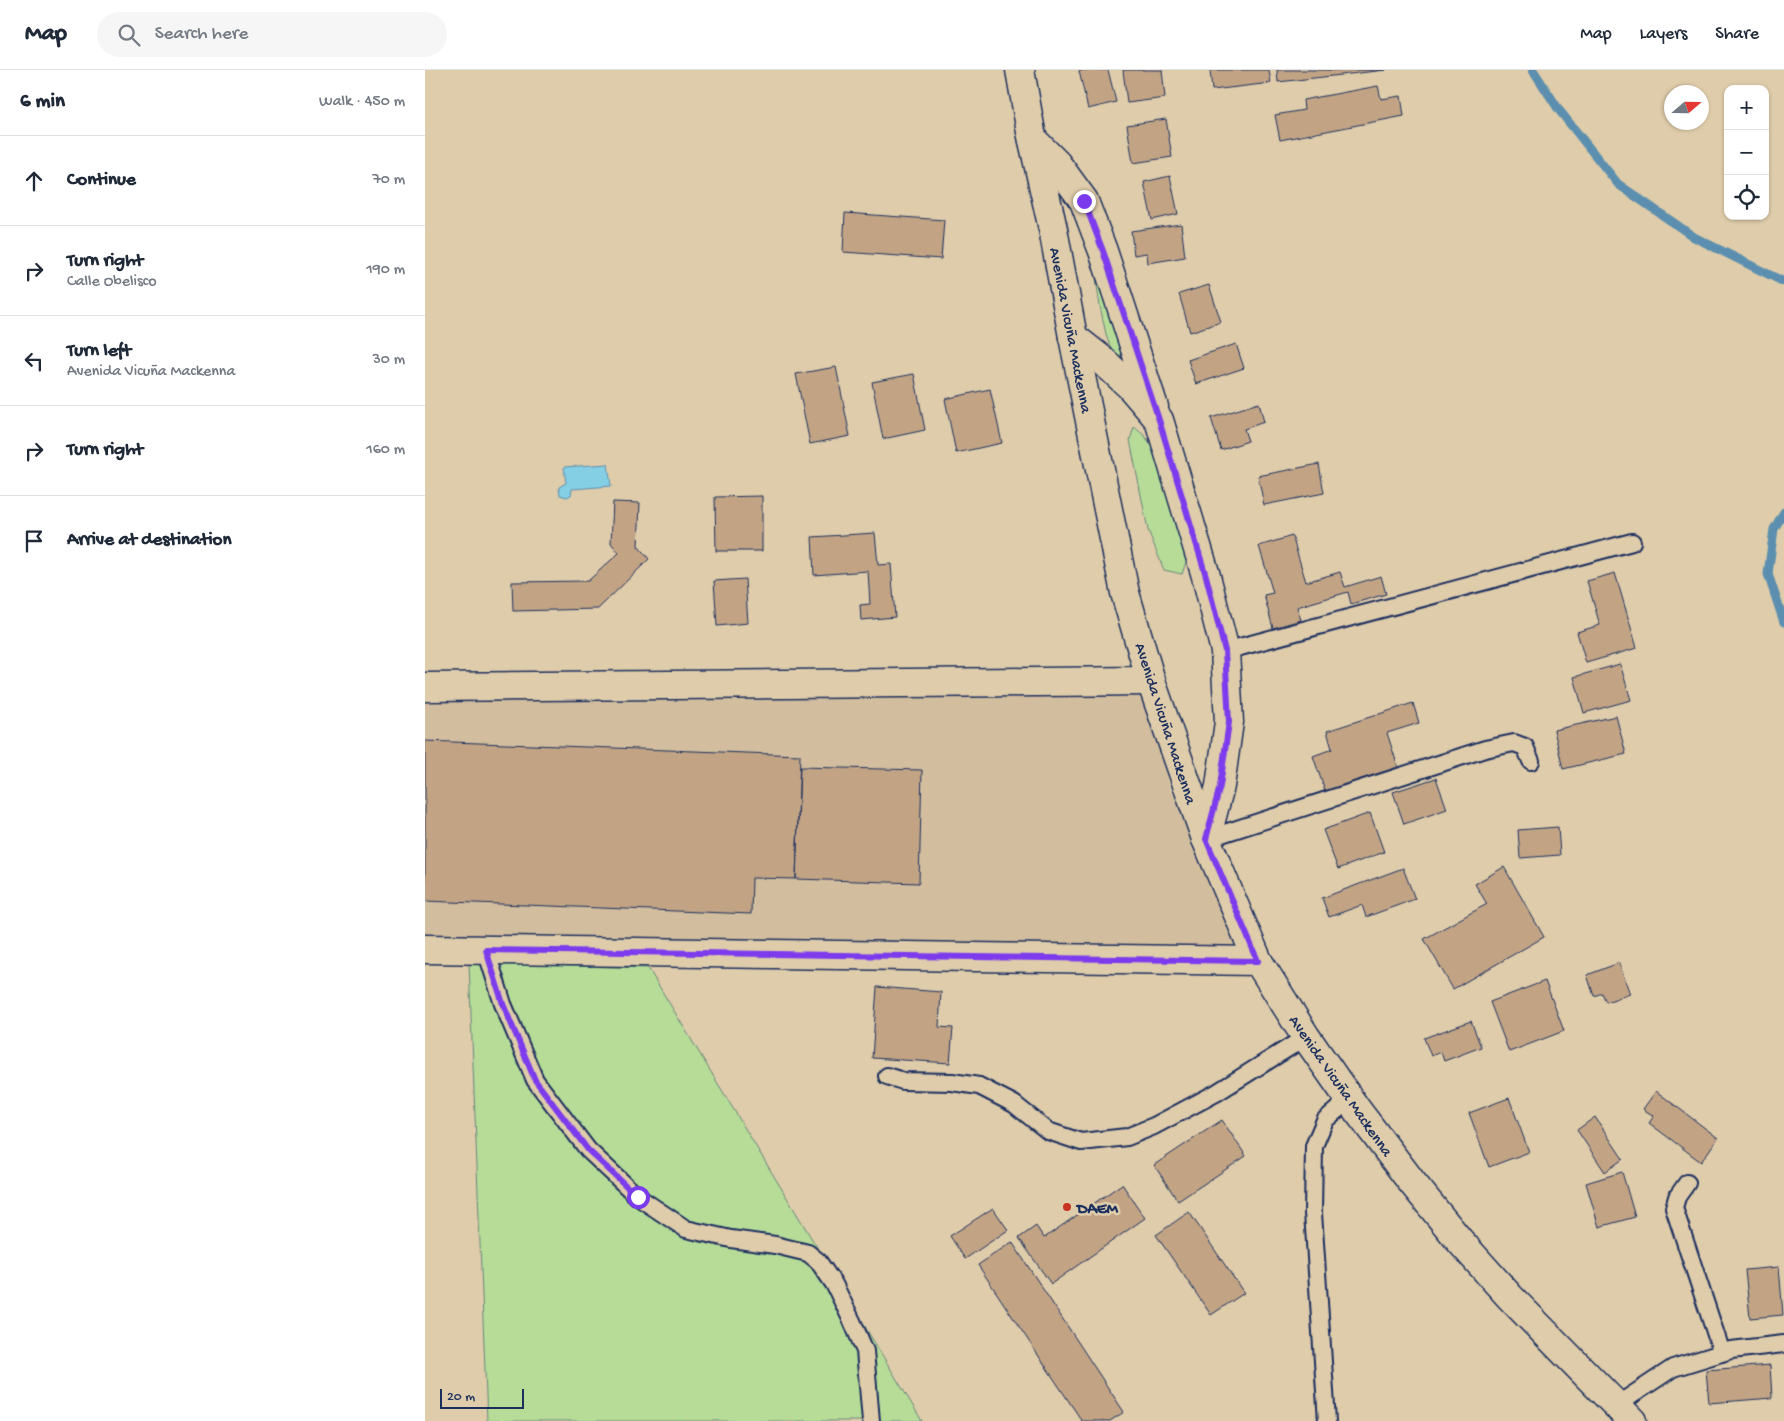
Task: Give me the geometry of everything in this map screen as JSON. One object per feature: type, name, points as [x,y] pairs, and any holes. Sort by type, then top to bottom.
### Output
[{"type":"street","name":"Avenida Vicuña Mackenna","points":[[1020,70],[1125,593],[1151,681],[1206,839],[1258,961],[1306,1037],[1411,1181],[1459,1240],[1563,1352],[1625,1413]]},
{"type":"street","points":[[1033,140],[1057,164],[1084,201],[1103,251],[1159,420],[1206,576],[1225,651],[1229,722],[1220,786],[1206,839]]},
{"type":"street","points":[[1073,337],[1101,359],[1130,386],[1159,420]]},
{"type":"street","points":[[425,687],[1151,681]]},
{"type":"street","points":[[425,949],[1258,961]]},
{"type":"lane","points":[[1225,651],[1632,542]]},
{"type":"lane","points":[[1206,839],[1485,749],[1514,743],[1525,747],[1531,761]]},
{"type":"lane","points":[[486,950],[503,1004],[535,1080],[588,1150],[638,1197],[686,1229],[731,1239],[775,1245],[808,1253],[818,1261],[834,1284],[853,1321],[865,1351],[871,1421]]},
{"type":"lane","points":[[887,1076],[903,1081],[951,1082],[979,1086],[1014,1104],[1048,1131],[1081,1142],[1127,1137],[1154,1126],[1217,1093],[1306,1037]]},
{"type":"lane","points":[[1327,1421],[1313,1213],[1313,1146],[1325,1120],[1350,1099]]},
{"type":"lane","points":[[1687,1183],[1677,1197],[1674,1208],[1722,1353]]},
{"type":"lane","points":[[1625,1413],[1673,1368],[1731,1350],[1784,1344]]},
{"type":"shaded area","points":[[1143,689],[1170,788],[1245,951],[425,937],[425,691]]},
{"type":"green space","points":[[1091,245],[1131,366],[1118,357],[1111,349],[1106,334]]},
{"type":"green space","points":[[1134,427],[1144,435],[1157,453],[1188,556],[1182,574],[1164,570],[1148,530],[1130,440]]},
{"type":"green space","points":[[469,963],[648,968],[922,1421],[487,1421]]},
{"type":"water","points":[[608,464],[611,486],[572,489],[571,495],[567,497],[560,495],[559,487],[566,483],[564,467]]},
{"type":"building","points":[[1108,70],[1116,102],[1088,109],[1079,71]]},
{"type":"building","points":[[1123,70],[1162,70],[1165,98],[1127,103]]},
{"type":"building","points":[[1210,70],[1269,70],[1271,83],[1212,90]]},
{"type":"building","points":[[1277,70],[1386,70],[1278,82]]},
{"type":"building","points":[[1378,86],[1381,99],[1401,96],[1404,116],[1280,140],[1275,115],[1304,110],[1303,100]]},
{"type":"building","points":[[1166,119],[1172,157],[1133,163],[1127,125]]},
{"type":"building","points":[[1170,176],[1178,214],[1152,220],[1144,182]]},
{"type":"building","points":[[845,213],[944,220],[941,259],[843,252]]},
{"type":"building","points":[[1181,224],[1185,257],[1148,263],[1147,253],[1134,255],[1131,231]]},
{"type":"building","points":[[1209,285],[1221,322],[1190,332],[1179,294]]},
{"type":"building","points":[[1236,344],[1244,368],[1196,384],[1188,360]]},
{"type":"building","points":[[836,367],[850,436],[810,444],[796,374]]},
{"type":"building","points":[[914,374],[925,430],[883,439],[872,382]]},
{"type":"building","points":[[990,389],[1002,443],[956,453],[945,399]]},
{"type":"building","points":[[1259,403],[1264,422],[1244,429],[1248,441],[1221,450],[1211,418]]},
{"type":"building","points":[[1319,464],[1324,493],[1264,505],[1258,476]]},
{"type":"building","points":[[762,496],[762,551],[716,551],[715,497]]},
{"type":"building","points":[[613,502],[640,503],[638,546],[649,559],[598,609],[513,611],[512,582],[588,581],[619,553],[611,543]]},
{"type":"building","points":[[875,533],[878,565],[891,564],[895,617],[861,620],[860,605],[870,604],[868,571],[814,575],[812,537]]},
{"type":"building","points":[[1292,536],[1306,582],[1340,572],[1345,587],[1381,576],[1386,594],[1351,604],[1348,592],[1297,607],[1301,620],[1273,628],[1264,595],[1273,593],[1259,546]]},
{"type":"building","points":[[1615,573],[1637,648],[1586,663],[1577,632],[1600,625],[1587,581]]},
{"type":"building","points":[[745,579],[748,623],[717,626],[714,581]]},
{"type":"building","points":[[1620,664],[1631,700],[1584,713],[1574,677]]},
{"type":"building","points":[[1413,703],[1419,723],[1387,733],[1398,767],[1325,791],[1313,756],[1332,749],[1327,731]]},
{"type":"building","points":[[1616,716],[1626,754],[1563,769],[1554,730]]},
{"type":"building","points":[[425,741],[800,755],[796,879],[752,878],[751,914],[425,901]]},
{"type":"building","points":[[800,767],[922,770],[919,883],[796,879]]},
{"type":"building","points":[[1436,778],[1447,809],[1404,824],[1393,792]]},
{"type":"building","points":[[1370,813],[1384,852],[1338,869],[1323,830]]},
{"type":"building","points":[[1558,827],[1560,855],[1520,858],[1518,830]]},
{"type":"building","points":[[1504,867],[1544,937],[1453,989],[1424,939],[1487,904],[1475,884]]},
{"type":"building","points":[[1403,868],[1415,899],[1366,917],[1362,905],[1329,917],[1322,898]]},
{"type":"building","points":[[1619,963],[1630,994],[1606,1002],[1602,993],[1594,996],[1587,975]]},
{"type":"building","points":[[1545,981],[1564,1031],[1509,1052],[1490,1002]]},
{"type":"building","points":[[877,987],[941,992],[939,1027],[953,1028],[950,1063],[872,1058]]},
{"type":"building","points":[[1471,1021],[1481,1047],[1444,1061],[1441,1052],[1431,1056],[1424,1038]]},
{"type":"building","points":[[1656,1091],[1718,1138],[1701,1162],[1649,1123],[1654,1116],[1643,1109]]},
{"type":"building","points":[[1509,1098],[1529,1152],[1489,1167],[1469,1113]]},
{"type":"building","points":[[1595,1117],[1623,1159],[1605,1172],[1577,1130]]},
{"type":"building","points":[[1222,1120],[1246,1156],[1178,1201],[1154,1165]]},
{"type":"building","points":[[1622,1172],[1635,1217],[1599,1227],[1586,1183]]},
{"type":"building","points":[[1122,1184],[1145,1218],[1051,1284],[1019,1238],[1036,1226],[1044,1238]]},
{"type":"building","points":[[993,1208],[1008,1230],[965,1259],[950,1236]]},
{"type":"building","points":[[1189,1212],[1244,1293],[1211,1315],[1156,1235]]},
{"type":"building","points":[[1012,1242],[1124,1412],[1110,1421],[1082,1421],[978,1265]]},
{"type":"building","points":[[1779,1267],[1783,1315],[1750,1318],[1745,1270]]},
{"type":"building","points":[[1770,1365],[1772,1398],[1709,1403],[1706,1370]]},
{"type":"waterway","points":[[1533,70],[1559,110],[1618,184],[1694,237],[1784,282]]},
{"type":"waterway","points":[[1784,512],[1774,529],[1768,574],[1784,622]]},
{"type":"place","name":"DAEM","points":[[1067,1207]]},
{"type":"route","points":[[638,1197],[588,1150],[535,1080],[503,1004],[486,950],[1258,961],[1206,839],[1220,786],[1229,722],[1225,651],[1206,576],[1159,420],[1103,251],[1084,201]]}]
